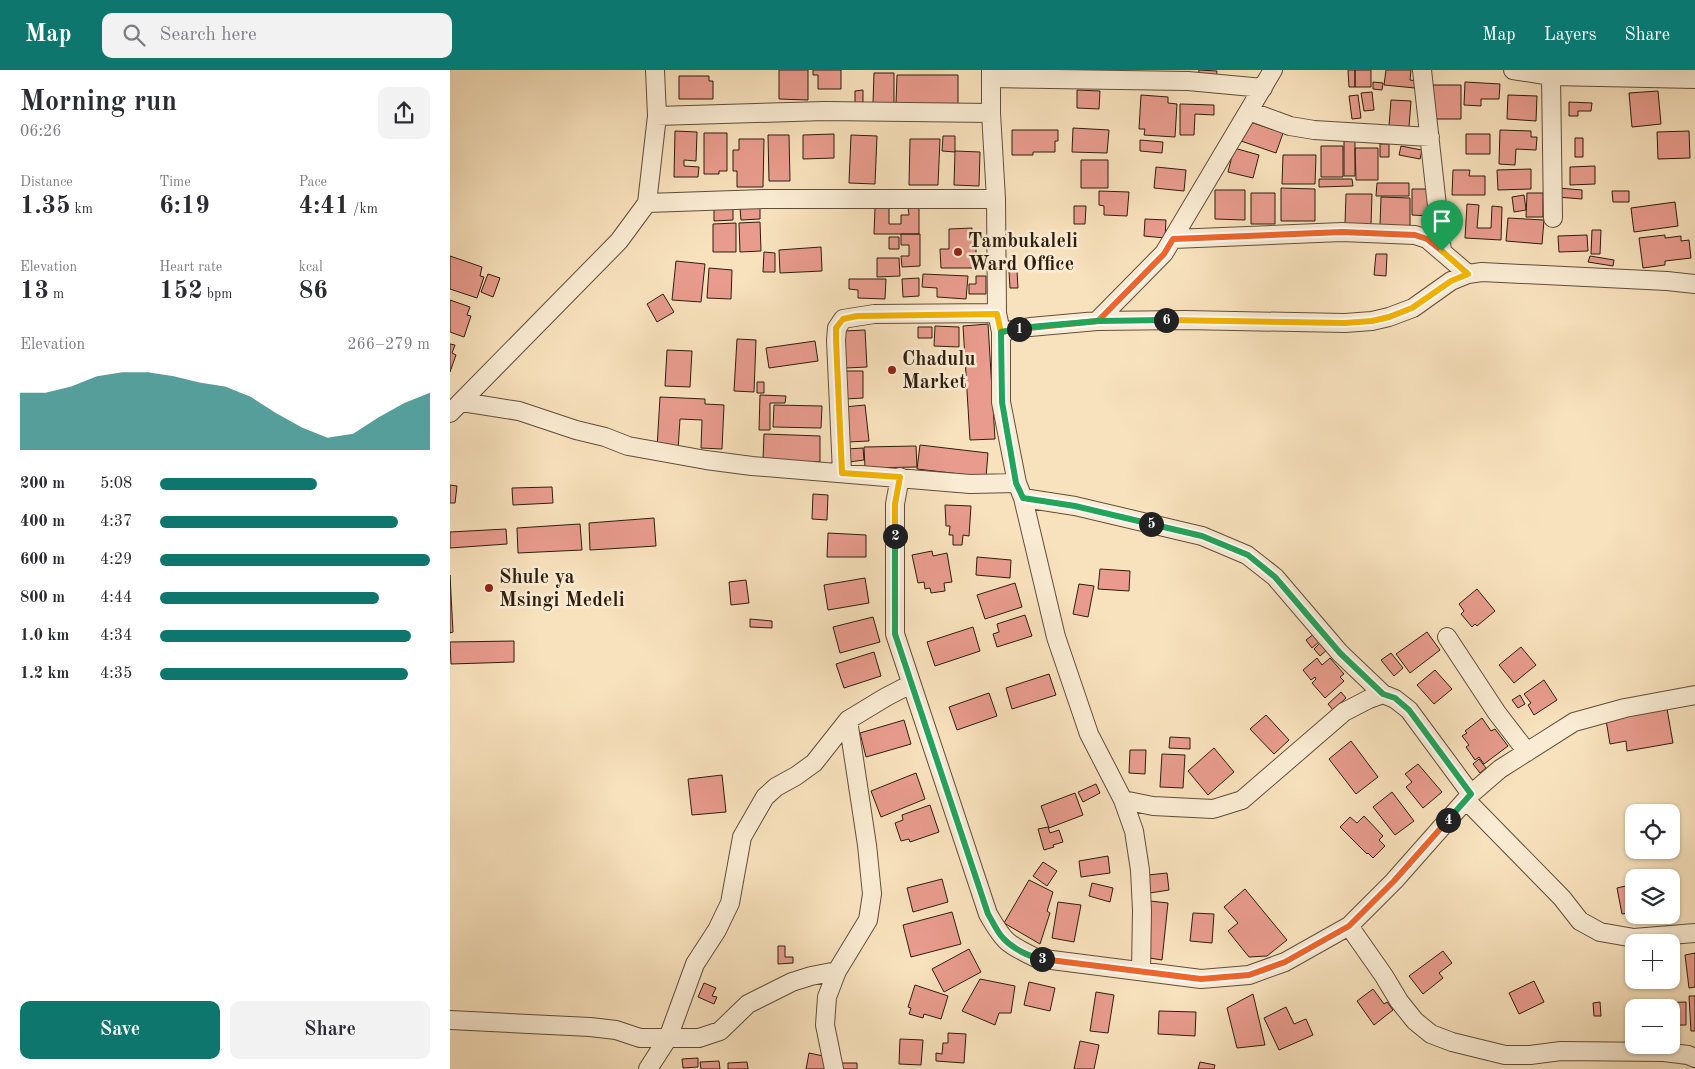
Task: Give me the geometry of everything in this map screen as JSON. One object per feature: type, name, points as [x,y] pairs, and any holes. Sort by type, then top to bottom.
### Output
[{"type":"street","points":[[456,407],[618,241],[647,203],[657,116],[656,70]]},
{"type":"street","points":[[1098,321],[1164,254],[1273,70]]},
{"type":"street","points":[[1422,70],[1442,251]]},
{"type":"street","points":[[1513,70],[1551,76],[1695,79]]},
{"type":"street","points":[[1141,971],[1142,910],[1140,870],[1134,831],[1123,800],[1089,734],[1056,637],[1020,491],[1002,402],[1001,332],[997,314],[996,200],[990,113],[991,74],[1188,81],[1263,88]]},
{"type":"street","points":[[1551,76],[1553,218]]},
{"type":"street","points":[[1249,110],[1290,126],[1314,130],[1430,137]]},
{"type":"street","points":[[657,116],[825,111],[990,113]]},
{"type":"street","points":[[647,203],[764,199],[996,200]]},
{"type":"street","points":[[1173,239],[1342,232],[1415,235],[1427,239],[1468,274]]},
{"type":"street","points":[[1001,332],[1030,327],[1098,321],[1185,320],[1336,323],[1372,321],[1412,308],[1451,281],[1468,274],[1482,272],[1695,284]]},
{"type":"street","points":[[842,473],[836,328],[843,319],[874,314],[997,314]]},
{"type":"street","points":[[456,407],[519,411],[576,430],[605,437],[628,446],[752,466],[900,477],[1020,491],[1202,536],[1248,555],[1275,577],[1340,653],[1383,694],[1395,698],[1409,710],[1468,797],[1562,898],[1580,921],[1600,932],[1634,938],[1695,933]]},
{"type":"street","points":[[900,477],[895,504],[895,634],[988,914],[1002,938],[1014,948],[1036,958],[1201,979],[1249,975],[1285,962],[1349,926],[1394,881],[1468,797],[1500,769],[1574,722],[1594,715],[1642,704],[1695,695]]},
{"type":"street","points":[[1446,637],[1497,714],[1527,752]]},
{"type":"street","points":[[648,1069],[668,1038],[695,964],[730,903],[742,837],[765,797],[776,787],[814,763],[848,720],[912,684]]},
{"type":"street","points":[[1123,800],[1153,806],[1213,809],[1242,800],[1344,712],[1383,694]]},
{"type":"street","points":[[834,1069],[825,1025],[827,997],[837,971],[868,920],[872,894],[867,845],[848,720]]},
{"type":"street","points":[[1349,926],[1414,1021],[1431,1034],[1452,1042],[1505,1055],[1530,1056],[1561,1051],[1664,1052],[1688,1055],[1695,1058]]},
{"type":"street","points":[[450,1020],[582,1026],[616,1030],[640,1038],[699,1038],[720,1030],[748,1004],[792,982],[837,971]]},
{"type":"building","points":[[779,70],[808,70],[808,100],[779,99]]},
{"type":"building","points":[[813,70],[841,70],[841,89],[818,89],[818,75],[813,75]]},
{"type":"building","points":[[1199,70],[1217,71],[1216,80],[1198,78]]},
{"type":"building","points":[[1348,70],[1355,70],[1355,87],[1349,87]]},
{"type":"building","points":[[1355,70],[1371,70],[1371,87],[1355,87]]},
{"type":"building","points":[[1386,70],[1411,70],[1410,80],[1416,81],[1415,88],[1384,85]]},
{"type":"building","points":[[874,73],[894,73],[894,104],[873,103]]},
{"type":"building","points":[[897,75],[958,75],[958,104],[896,104]]},
{"type":"building","points":[[679,76],[709,76],[709,81],[713,81],[713,99],[679,99]]},
{"type":"building","points":[[1373,82],[1383,83],[1382,90],[1373,89]]},
{"type":"building","points":[[1465,82],[1500,84],[1499,99],[1481,99],[1481,106],[1464,105]]},
{"type":"building","points":[[1433,85],[1461,85],[1461,119],[1433,119]]},
{"type":"building","points":[[863,90],[863,106],[855,106],[855,91]]},
{"type":"building","points":[[1077,90],[1100,91],[1099,109],[1077,108]]},
{"type":"building","points":[[1658,91],[1661,124],[1632,127],[1629,93]]},
{"type":"building","points":[[1372,92],[1374,110],[1364,111],[1361,93]]},
{"type":"building","points":[[1141,95],[1168,97],[1168,103],[1177,104],[1175,137],[1144,135],[1145,129],[1139,129]]},
{"type":"building","points":[[1358,95],[1361,118],[1352,119],[1349,96]]},
{"type":"building","points":[[1508,95],[1537,96],[1536,121],[1507,119]]},
{"type":"building","points":[[1391,100],[1411,101],[1409,127],[1389,126]]},
{"type":"building","points":[[1569,102],[1592,103],[1591,111],[1578,111],[1578,116],[1569,116]]},
{"type":"building","points":[[1180,104],[1214,105],[1214,115],[1195,114],[1194,135],[1180,135]]},
{"type":"building","points":[[1247,121],[1283,133],[1276,153],[1241,141]]},
{"type":"building","points":[[1073,128],[1109,130],[1107,153],[1072,152]]},
{"type":"building","points":[[1012,130],[1058,130],[1055,152],[1033,152],[1033,155],[1012,155]]},
{"type":"building","points":[[1500,130],[1531,131],[1531,137],[1537,137],[1536,150],[1516,149],[1515,165],[1499,164]]},
{"type":"building","points":[[675,131],[697,132],[696,161],[684,160],[684,166],[699,167],[698,177],[674,177]]},
{"type":"building","points":[[1689,131],[1690,158],[1658,159],[1657,132]]},
{"type":"building","points":[[704,133],[727,133],[727,171],[719,171],[719,174],[704,174]]},
{"type":"building","points":[[834,134],[834,158],[803,159],[803,135]]},
{"type":"building","points":[[1466,134],[1490,134],[1490,154],[1466,154]]},
{"type":"building","points":[[768,135],[789,135],[790,181],[769,181]]},
{"type":"building","points":[[851,135],[877,136],[875,184],[849,183]]},
{"type":"building","points":[[943,136],[955,136],[955,152],[942,151]]},
{"type":"building","points":[[1575,138],[1583,138],[1583,157],[1575,157]]},
{"type":"building","points":[[739,139],[764,139],[763,187],[737,187],[737,171],[733,171],[733,150],[739,150]]},
{"type":"building","points":[[910,139],[940,139],[938,185],[909,185]]},
{"type":"building","points":[[1140,140],[1163,142],[1162,153],[1140,151]]},
{"type":"building","points":[[1344,141],[1355,141],[1355,176],[1344,176]]},
{"type":"building","points":[[1380,144],[1389,144],[1389,157],[1380,157]]},
{"type":"building","points":[[1321,146],[1343,146],[1343,177],[1321,177]]},
{"type":"building","points":[[1401,146],[1422,150],[1420,159],[1399,155]]},
{"type":"building","points":[[1234,148],[1259,155],[1253,178],[1228,172]]},
{"type":"building","points":[[1355,148],[1378,148],[1378,180],[1356,180]]},
{"type":"building","points":[[955,151],[980,152],[979,186],[954,185]]},
{"type":"building","points":[[1283,155],[1316,155],[1315,184],[1282,184]]},
{"type":"building","points":[[1081,160],[1108,160],[1108,188],[1081,188]]},
{"type":"building","points":[[1595,166],[1595,184],[1570,185],[1570,167]]},
{"type":"building","points":[[1156,167],[1186,170],[1184,191],[1154,188]]},
{"type":"building","points":[[1531,169],[1531,189],[1498,190],[1497,170]]},
{"type":"building","points":[[1453,170],[1470,170],[1469,176],[1485,176],[1485,195],[1452,195]]},
{"type":"building","points":[[1319,179],[1352,179],[1353,186],[1319,187]]},
{"type":"building","points":[[1377,183],[1409,183],[1409,196],[1376,196]]},
{"type":"building","points":[[1281,188],[1315,189],[1315,221],[1281,221]]},
{"type":"building","points":[[1558,188],[1582,190],[1582,199],[1557,197]]},
{"type":"building","points":[[1412,189],[1430,189],[1429,216],[1412,215]]},
{"type":"building","points":[[1215,190],[1245,190],[1245,220],[1215,219]]},
{"type":"building","points":[[1099,191],[1129,192],[1127,216],[1104,215],[1104,206],[1099,205]]},
{"type":"building","points":[[1612,191],[1629,191],[1629,202],[1613,202]]},
{"type":"building","points":[[1251,193],[1275,193],[1275,224],[1251,224]]},
{"type":"building","points":[[1527,193],[1543,193],[1543,217],[1526,217]]},
{"type":"building","points":[[1346,194],[1372,194],[1371,225],[1345,224]]},
{"type":"building","points":[[1524,195],[1526,210],[1514,212],[1512,197]]},
{"type":"building","points":[[1381,197],[1410,198],[1410,226],[1380,226]]},
{"type":"building","points":[[1675,202],[1678,226],[1634,232],[1631,208]]},
{"type":"building","points":[[1467,204],[1479,205],[1477,228],[1491,228],[1492,206],[1502,207],[1501,240],[1465,238]]},
{"type":"building","points":[[1074,206],[1086,206],[1085,224],[1074,224]]},
{"type":"building","points":[[760,207],[760,219],[741,220],[740,208]]},
{"type":"building","points":[[908,207],[919,207],[919,234],[874,234],[875,208],[889,208],[889,224],[901,224],[901,215],[909,215]]},
{"type":"building","points":[[714,209],[733,209],[733,220],[714,221]]},
{"type":"building","points":[[1508,218],[1544,220],[1542,244],[1506,241]]},
{"type":"building","points":[[1145,219],[1166,220],[1165,238],[1144,236]]},
{"type":"building","points":[[760,222],[761,251],[740,252],[739,223]]},
{"type":"building","points":[[736,223],[736,252],[713,252],[713,224]]},
{"type":"building","points":[[972,228],[972,243],[976,243],[976,268],[941,268],[940,249],[949,249],[949,229]]},
{"type":"building","points":[[1592,230],[1601,230],[1600,254],[1591,254]]},
{"type":"building","points":[[901,234],[920,234],[920,266],[902,267],[901,256],[909,256],[909,245],[901,245]]},
{"type":"building","points":[[1587,235],[1588,251],[1559,252],[1558,236]]},
{"type":"building","points":[[1665,235],[1665,238],[1681,236],[1681,241],[1689,240],[1691,258],[1665,261],[1665,265],[1643,268],[1639,238]]},
{"type":"building","points":[[889,237],[899,237],[899,249],[889,249]]},
{"type":"building","points":[[821,247],[822,271],[780,273],[779,250]]},
{"type":"building","points":[[764,252],[775,253],[775,272],[763,272]]},
{"type":"building","points":[[1376,254],[1387,254],[1386,276],[1374,275]]},
{"type":"building","points":[[450,256],[482,267],[480,276],[484,277],[477,298],[450,289]]},
{"type":"building","points":[[1590,256],[1614,260],[1613,266],[1588,262]]},
{"type":"building","points":[[877,258],[899,258],[900,276],[877,277]]},
{"type":"building","points":[[676,261],[705,264],[701,302],[672,300]]},
{"type":"building","points":[[709,268],[732,270],[731,299],[707,298]]},
{"type":"building","points":[[1009,271],[1017,271],[1018,288],[1010,288]]},
{"type":"building","points":[[488,274],[500,278],[493,297],[481,292]]},
{"type":"building","points":[[923,274],[968,276],[966,299],[937,297],[937,288],[922,287]]},
{"type":"building","points":[[976,276],[986,276],[986,294],[969,294],[969,284],[976,284]]},
{"type":"building","points":[[919,278],[919,296],[903,297],[902,279]]},
{"type":"building","points":[[849,279],[886,279],[885,299],[858,298],[858,290],[849,289]]},
{"type":"building","points":[[663,294],[674,312],[657,322],[647,304]]},
{"type":"building","points":[[450,300],[470,307],[467,315],[471,316],[464,337],[450,332]]},
{"type":"building","points":[[988,324],[995,439],[970,440],[963,326]]},
{"type":"building","points":[[935,326],[959,327],[959,347],[934,346]]},
{"type":"building","points":[[918,327],[932,327],[932,338],[918,338]]},
{"type":"building","points":[[865,330],[867,367],[846,368],[844,331]]},
{"type":"building","points":[[737,339],[756,340],[754,392],[734,391]]},
{"type":"building","points":[[815,341],[818,361],[769,368],[766,348]]},
{"type":"building","points":[[450,344],[455,345],[452,353],[456,355],[450,372]]},
{"type":"building","points":[[667,350],[692,351],[690,387],[665,386]]},
{"type":"building","points":[[845,371],[863,371],[863,398],[845,399]]},
{"type":"building","points":[[757,382],[764,382],[764,393],[757,393]]},
{"type":"building","points":[[760,395],[786,396],[785,403],[770,403],[770,430],[759,430]]},
{"type":"building","points":[[660,397],[705,399],[705,404],[724,405],[722,449],[701,448],[702,420],[680,419],[678,450],[657,448]]},
{"type":"building","points":[[774,405],[822,406],[821,428],[773,427]]},
{"type":"building","points":[[865,405],[869,441],[847,442],[844,407]]},
{"type":"building","points":[[764,434],[820,436],[820,462],[763,460]]},
{"type":"building","points":[[920,445],[988,453],[986,477],[917,469]]},
{"type":"building","points":[[916,446],[917,467],[865,468],[864,447]]},
{"type":"building","points":[[863,448],[864,460],[849,462],[847,449]]},
{"type":"building","points":[[450,485],[457,486],[455,503],[450,503]]},
{"type":"building","points":[[552,487],[553,503],[513,505],[512,488]]},
{"type":"building","points":[[813,494],[828,495],[827,520],[812,519]]},
{"type":"building","points":[[945,505],[971,506],[969,536],[963,535],[962,545],[953,545],[953,535],[949,535],[950,526],[946,526]]},
{"type":"building","points":[[654,518],[656,546],[590,550],[589,523]]},
{"type":"building","points":[[580,524],[582,550],[518,553],[517,528]]},
{"type":"building","points":[[506,529],[507,544],[450,548],[450,532]]},
{"type":"building","points":[[828,533],[866,535],[866,557],[827,557]]},
{"type":"building","points":[[932,551],[933,556],[947,553],[952,582],[944,583],[945,591],[931,593],[930,588],[925,589],[924,582],[918,583],[912,555]]},
{"type":"building","points":[[977,557],[1011,560],[1010,578],[976,575]]},
{"type":"building","points":[[1100,569],[1130,571],[1129,591],[1098,589]]},
{"type":"building","points":[[450,575],[453,632],[450,633]]},
{"type":"building","points":[[865,578],[869,603],[828,610],[824,585]]},
{"type":"building","points":[[746,580],[749,603],[731,605],[729,582]]},
{"type":"building","points":[[1015,583],[1022,607],[985,619],[977,595]]},
{"type":"building","points":[[1079,584],[1094,586],[1088,617],[1073,614]]},
{"type":"building","points":[[1477,589],[1495,611],[1477,626],[1475,624],[1472,627],[1461,614],[1464,611],[1459,604]]},
{"type":"building","points":[[1025,615],[1032,636],[997,647],[993,634],[999,632],[997,624]]},
{"type":"building","points":[[873,617],[880,642],[840,653],[833,627]]},
{"type":"building","points":[[750,619],[772,621],[772,628],[750,627]]},
{"type":"building","points":[[973,627],[980,651],[935,666],[927,642]]},
{"type":"building","points":[[1427,632],[1440,650],[1410,673],[1396,654]]},
{"type":"building","points":[[1314,634],[1320,641],[1312,648],[1306,640]]},
{"type":"building","points":[[514,641],[514,662],[451,664],[450,642]]},
{"type":"building","points":[[1322,641],[1329,648],[1320,656],[1314,649]]},
{"type":"building","points":[[1521,647],[1536,665],[1514,683],[1499,665]]},
{"type":"building","points":[[874,652],[881,676],[844,688],[836,664]]},
{"type":"building","points":[[1391,653],[1403,668],[1394,676],[1381,660]]},
{"type":"building","points":[[1317,658],[1322,665],[1330,658],[1344,674],[1340,677],[1344,681],[1325,698],[1312,683],[1316,679],[1315,677],[1311,680],[1303,670]]},
{"type":"building","points":[[1435,670],[1452,689],[1434,704],[1417,685]]},
{"type":"building","points":[[1049,674],[1056,695],[1012,709],[1006,688]]},
{"type":"building","points":[[1544,680],[1557,700],[1534,715],[1528,705],[1531,703],[1524,694]]},
{"type":"building","points":[[1341,692],[1346,698],[1333,710],[1328,704]]},
{"type":"building","points":[[989,693],[997,716],[957,730],[949,707]]},
{"type":"building","points":[[1520,695],[1525,704],[1518,708],[1512,700]]},
{"type":"building","points":[[1667,709],[1673,743],[1627,751],[1626,741],[1610,744],[1606,720]]},
{"type":"building","points":[[1266,715],[1289,740],[1274,754],[1250,729]]},
{"type":"building","points":[[1482,718],[1491,731],[1495,729],[1508,746],[1484,764],[1479,757],[1475,760],[1466,747],[1469,745],[1462,736],[1467,733],[1465,731]]},
{"type":"building","points":[[904,720],[911,744],[866,757],[860,733]]},
{"type":"building","points":[[1170,737],[1190,738],[1190,749],[1169,748]]},
{"type":"building","points":[[1351,741],[1378,777],[1356,794],[1329,759]]},
{"type":"building","points":[[1214,748],[1234,772],[1208,795],[1188,771]]},
{"type":"building","points":[[1130,750],[1146,750],[1145,774],[1129,773]]},
{"type":"building","points":[[1162,754],[1185,755],[1183,788],[1160,787]]},
{"type":"building","points":[[1479,759],[1486,768],[1480,773],[1473,764]]},
{"type":"building","points":[[1418,764],[1442,792],[1423,808],[1406,787],[1412,782],[1405,774]]},
{"type":"building","points":[[916,773],[925,799],[881,817],[871,791]]},
{"type":"building","points":[[722,775],[726,812],[692,815],[688,779]]},
{"type":"building","points":[[1096,784],[1100,793],[1083,802],[1078,792]]},
{"type":"building","points":[[1392,792],[1414,821],[1395,835],[1373,807]]},
{"type":"building","points":[[1075,793],[1083,815],[1049,828],[1041,806]]},
{"type":"building","points":[[930,805],[939,832],[910,842],[909,839],[901,841],[895,823],[903,820],[902,815]]},
{"type":"building","points":[[1364,816],[1383,836],[1379,840],[1385,846],[1373,858],[1340,827],[1350,817],[1357,823]]},
{"type":"building","points":[[1048,827],[1050,833],[1059,830],[1063,842],[1044,850],[1038,829]]},
{"type":"building","points":[[1108,856],[1110,873],[1081,877],[1079,861]]},
{"type":"building","points":[[1043,862],[1057,871],[1047,886],[1033,876]]},
{"type":"building","points":[[1167,873],[1169,890],[1150,893],[1148,875]]},
{"type":"building","points":[[942,879],[948,902],[913,912],[907,888]]},
{"type":"building","points":[[1029,880],[1053,892],[1047,911],[1050,913],[1040,944],[1004,923]]},
{"type":"building","points":[[1092,883],[1113,888],[1110,902],[1089,896]]},
{"type":"building","points":[[1625,886],[1625,914],[1622,914],[1617,888]]},
{"type":"building","points":[[1245,889],[1287,940],[1267,956],[1249,957],[1228,931],[1238,923],[1224,907]]},
{"type":"building","points":[[1150,901],[1168,903],[1162,960],[1143,957]]},
{"type":"building","points":[[1058,902],[1081,905],[1074,942],[1052,938]]},
{"type":"building","points":[[952,912],[961,944],[911,957],[903,925]]},
{"type":"building","points":[[1193,913],[1214,914],[1212,943],[1190,941]]},
{"type":"building","points":[[778,946],[785,946],[785,957],[793,957],[793,963],[778,964]]},
{"type":"building","points":[[969,949],[981,972],[944,992],[932,969]]},
{"type":"building","points":[[1443,951],[1452,963],[1439,973],[1443,978],[1423,994],[1409,976]]},
{"type":"building","points":[[1695,953],[1695,987],[1689,988],[1685,955]]},
{"type":"building","points":[[980,979],[1015,986],[1011,1013],[999,1013],[995,1025],[962,1011]]},
{"type":"building","points":[[1534,981],[1544,1002],[1519,1014],[1509,993]]},
{"type":"building","points":[[1029,982],[1055,988],[1050,1011],[1024,1005]]},
{"type":"building","points":[[704,983],[716,988],[712,996],[717,997],[714,1004],[698,997]]},
{"type":"building","points":[[915,985],[948,996],[941,1019],[924,1014],[923,1018],[909,1014],[911,1008],[908,1007]]},
{"type":"building","points":[[1373,989],[1384,1004],[1387,1002],[1393,1010],[1374,1025],[1357,1001]]},
{"type":"building","points":[[1096,992],[1114,995],[1108,1033],[1090,1031]]},
{"type":"building","points":[[1253,994],[1265,1045],[1237,1048],[1227,1008]]},
{"type":"building","points":[[1689,996],[1695,996],[1695,1031],[1691,1031]]},
{"type":"building","points":[[1600,1002],[1601,1016],[1594,1016],[1593,1003]]},
{"type":"building","points":[[1680,1002],[1686,1002],[1686,1025],[1680,1025]]},
{"type":"building","points":[[1286,1007],[1294,1024],[1306,1019],[1313,1035],[1279,1050],[1264,1018]]},
{"type":"building","points":[[1159,1011],[1196,1012],[1195,1036],[1158,1034]]},
{"type":"building","points":[[948,1033],[966,1034],[964,1063],[936,1061],[936,1053],[942,1054],[943,1043],[948,1043]]},
{"type":"building","points":[[900,1039],[923,1040],[921,1065],[899,1064]]},
{"type":"building","points":[[1080,1041],[1099,1045],[1094,1069],[1074,1069]]},
{"type":"building","points":[[809,1053],[828,1057],[826,1069],[806,1069]]},
{"type":"building","points":[[698,1058],[698,1067],[683,1068],[682,1059]]},
{"type":"building","points":[[719,1061],[720,1069],[701,1069],[700,1062]]},
{"type":"building","points":[[747,1062],[748,1069],[728,1069],[728,1063]]},
{"type":"building","points":[[1200,1062],[1215,1065],[1214,1069],[1198,1069]]},
{"type":"building","points":[[841,1063],[857,1063],[857,1069],[840,1069]]},
{"type":"place","name":"Tambukaleli Ward Office","points":[[958,252]]},
{"type":"place","name":"Chadulu Market","points":[[892,370]]},
{"type":"place","name":"Shule ya Msingi Medeli","points":[[489,588]]},
{"type":"route","points":[[1442,251],[1427,239],[1415,235],[1342,232],[1173,239],[1164,254],[1098,321],[1030,327],[1001,332],[997,314],[874,314],[843,319],[836,328],[836,365],[842,473],[900,477],[895,504],[895,634],[988,914],[1002,938],[1014,948],[1036,958],[1201,979],[1249,975],[1285,962],[1349,926],[1394,881],[1471,794],[1409,710],[1395,698],[1383,694],[1340,653],[1275,577],[1248,555],[1202,536],[1075,506],[1023,498],[1016,483],[1002,402],[1001,332],[1030,327],[1060,324],[1098,321],[1185,320],[1344,323],[1372,321],[1412,308],[1451,281],[1468,274],[1442,251]]}]
